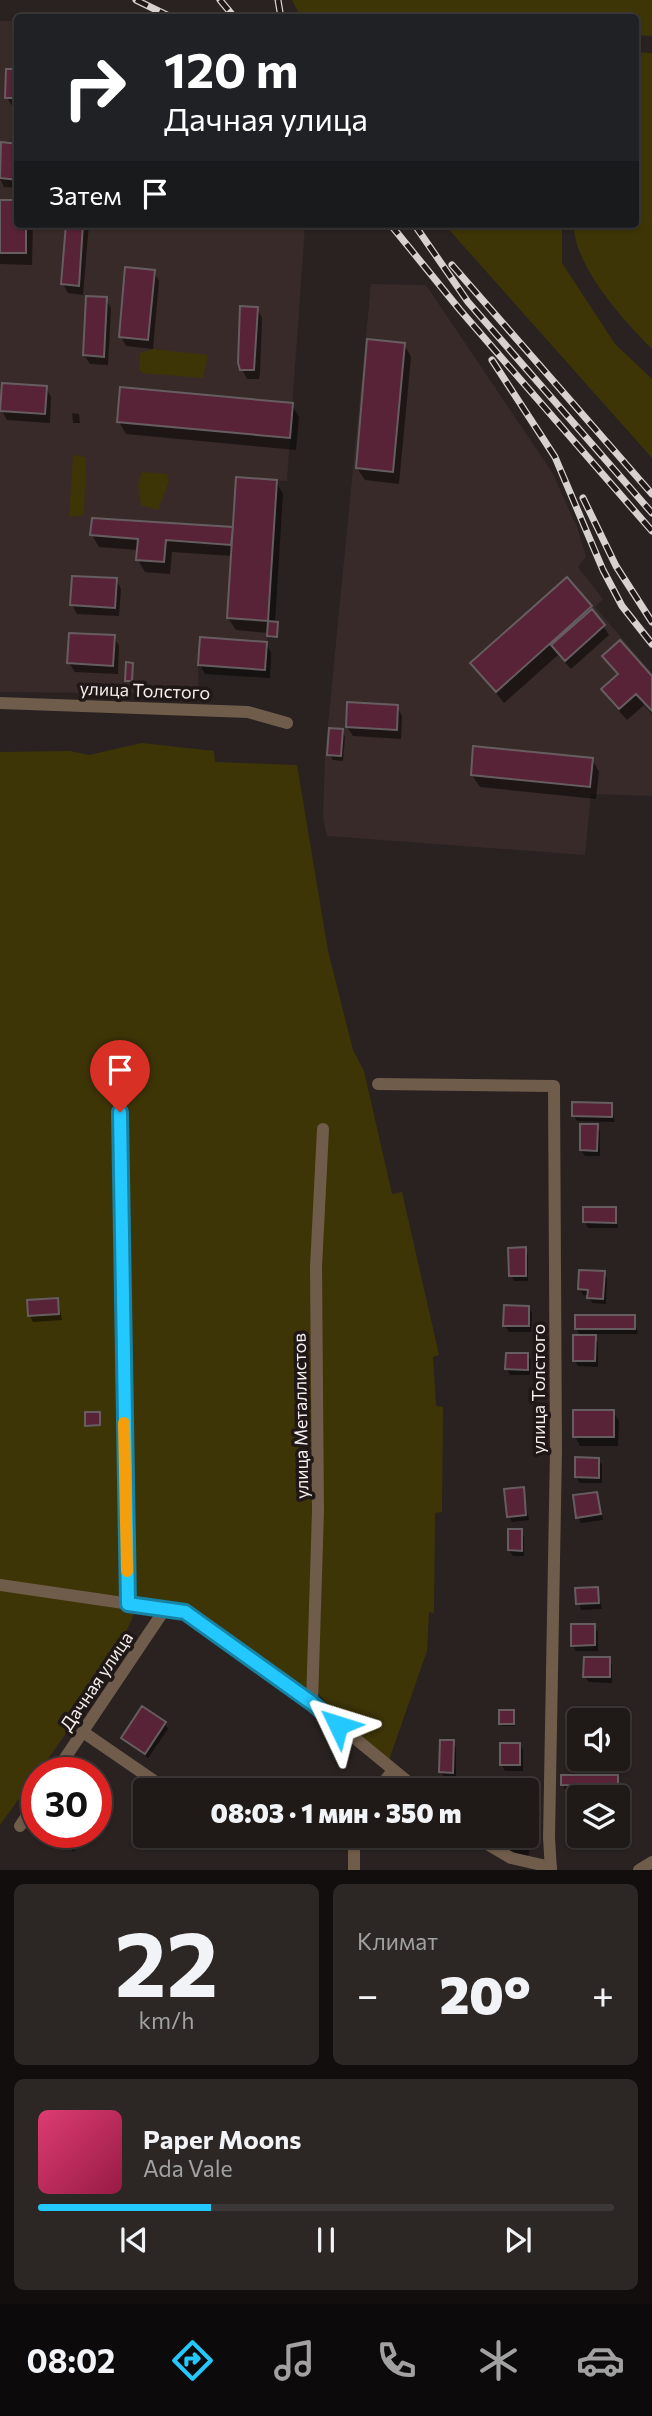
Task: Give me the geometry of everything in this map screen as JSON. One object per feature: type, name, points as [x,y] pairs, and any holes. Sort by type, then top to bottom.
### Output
[{"type":"street","name":"улица Толстого","points":[[0,703],[248,712],[287,723]]},
{"type":"street","name":"улица Толстого","points":[[378,1084],[554,1086],[556,1450],[551,1869],[511,1858],[494,1848]]},
{"type":"street","name":"Дачная улица","points":[[120,1112],[128,1604]]},
{"type":"street","name":"улица Металлистов","points":[[312,1703],[318,1511],[316,1268],[323,1129]]},
{"type":"street","points":[[0,1585],[185,1612],[312,1703],[403,1778]]},
{"type":"street","name":"Дачная улица","points":[[66,1757],[165,1609]]},
{"type":"street","points":[[82,1732],[150,1778]]},
{"type":"street","points":[[387,1778],[393,1770]]},
{"type":"street","points":[[354,1848],[354,1870]]},
{"type":"street","points":[[639,1870],[652,1862]]},
{"type":"shaded area","points":[[292,0],[652,0],[652,36],[639,35],[639,14],[299,14]]},
{"type":"shaded area","points":[[0,21],[14,21],[14,228],[305,228],[287,481],[277,481],[268,621],[278,622],[277,637],[267,636],[265,670],[198,665],[199,694],[0,692]]},
{"type":"shaded area","points":[[639,52],[652,53],[652,349],[602,291],[582,257],[574,228],[639,228]]},
{"type":"shaded area","points":[[448,228],[562,228],[562,263],[615,344],[652,379],[652,458]]},
{"type":"shaded area","points":[[371,284],[426,285],[552,472],[577,527],[586,557],[578,567],[603,599],[595,607],[652,673],[652,796],[591,794],[585,855],[327,836],[323,818],[325,755]]},
{"type":"shaded area","points":[[153,349],[208,355],[203,378],[142,373],[139,369],[140,353]]},
{"type":"shaded area","points":[[73,455],[86,457],[84,515],[69,517]]},
{"type":"shaded area","points":[[142,472],[167,474],[169,481],[158,510],[141,505],[138,485]]},
{"type":"shaded area","points":[[142,743],[214,751],[215,762],[297,765],[328,951],[353,1050],[364,1071],[392,1194],[402,1192],[439,1355],[433,1357],[436,1406],[443,1407],[442,1512],[435,1513],[434,1613],[429,1612],[427,1651],[389,1760],[343,1724],[318,1693],[304,1689],[189,1607],[141,1597],[113,1658],[78,1716],[49,1757],[21,1757],[21,1796],[0,1825],[0,752],[70,751],[89,755]]},
{"type":"building","points":[[6,69],[14,69],[14,98],[5,98]]},
{"type":"building","points":[[1,142],[14,144],[14,180],[0,178]]},
{"type":"building","points":[[0,200],[14,200],[14,228],[26,228],[26,253],[0,253]]},
{"type":"building","points":[[66,228],[83,228],[79,286],[61,284]]},
{"type":"building","points":[[125,267],[155,270],[148,340],[119,337]]},
{"type":"building","points":[[86,296],[107,297],[104,357],[83,355]]},
{"type":"building","points":[[240,306],[258,307],[254,370],[240,370],[238,363]]},
{"type":"building","points":[[367,339],[405,343],[393,472],[356,468]]},
{"type":"building","points":[[2,383],[47,386],[45,414],[0,411]]},
{"type":"building","points":[[120,387],[293,403],[290,438],[117,422]]},
{"type":"building","points":[[236,477],[277,480],[268,621],[227,618]]},
{"type":"building","points":[[92,518],[233,527],[231,545],[166,540],[164,562],[136,560],[138,539],[90,535]]},
{"type":"building","points":[[72,576],[117,578],[115,608],[70,605]]},
{"type":"building","points":[[567,577],[592,606],[496,692],[470,663]]},
{"type":"building","points":[[592,609],[605,625],[565,661],[551,645]]},
{"type":"building","points":[[268,621],[278,622],[277,637],[267,636]]},
{"type":"building","points":[[69,633],[115,635],[113,666],[67,663]]},
{"type":"building","points":[[200,637],[267,642],[265,670],[198,665]]},
{"type":"building","points":[[620,640],[652,676],[652,711],[636,694],[619,709],[601,689],[618,674],[602,656]]},
{"type":"building","points":[[126,662],[133,663],[132,681],[125,681]]},
{"type":"building","points":[[347,702],[398,705],[397,730],[346,727]]},
{"type":"building","points":[[329,728],[343,729],[341,756],[327,755]]},
{"type":"building","points":[[473,746],[593,758],[590,787],[471,775]]},
{"type":"building","points":[[572,1102],[612,1103],[612,1117],[572,1116]]},
{"type":"building","points":[[580,1124],[598,1124],[597,1151],[580,1150]]},
{"type":"building","points":[[583,1207],[616,1207],[616,1223],[583,1222]]},
{"type":"building","points":[[526,1247],[526,1276],[509,1276],[508,1248]]},
{"type":"building","points":[[579,1270],[605,1271],[603,1299],[587,1298],[588,1290],[578,1289]]},
{"type":"building","points":[[58,1298],[59,1314],[28,1316],[27,1300]]},
{"type":"building","points":[[504,1305],[529,1306],[529,1326],[503,1326]]},
{"type":"building","points":[[575,1315],[635,1315],[635,1329],[575,1329]]},
{"type":"building","points":[[573,1335],[596,1335],[595,1361],[573,1361]]},
{"type":"building","points":[[506,1353],[528,1353],[528,1370],[505,1369]]},
{"type":"building","points":[[573,1410],[614,1410],[614,1437],[573,1437]]},
{"type":"building","points":[[85,1412],[100,1412],[100,1425],[85,1426]]},
{"type":"building","points":[[575,1457],[599,1458],[599,1478],[575,1477]]},
{"type":"building","points":[[524,1487],[526,1515],[507,1517],[504,1489]]},
{"type":"building","points":[[597,1492],[601,1514],[576,1518],[573,1495]]},
{"type":"building","points":[[508,1529],[522,1529],[522,1551],[508,1550]]},
{"type":"building","points":[[598,1587],[599,1603],[576,1604],[575,1588]]},
{"type":"building","points":[[571,1624],[595,1624],[595,1645],[571,1646]]},
{"type":"building","points":[[584,1657],[610,1657],[610,1677],[583,1677]]},
{"type":"building","points":[[142,1706],[166,1722],[145,1754],[121,1738]]},
{"type":"building","points":[[499,1710],[514,1710],[514,1724],[499,1724]]},
{"type":"building","points":[[440,1740],[454,1740],[453,1773],[439,1772]]},
{"type":"building","points":[[500,1743],[520,1743],[520,1765],[500,1765]]},
{"type":"building","points":[[561,1775],[618,1775],[618,1785],[561,1785]]},
{"type":"railway","points":[[136,0],[165,14]]},
{"type":"railway","points":[[220,0],[232,14]]},
{"type":"railway","points":[[278,0],[280,14]]},
{"type":"railway","points":[[393,228],[460,310],[652,531]]},
{"type":"railway","points":[[417,228],[468,302],[652,513]]},
{"type":"railway","points":[[452,265],[652,494]]},
{"type":"railway","points":[[492,360],[555,457],[603,570],[622,606],[652,644]]},
{"type":"railway","points":[[583,498],[616,566],[652,622]]},
{"type":"slow traffic","points":[[124,1423],[127,1571]]},
{"type":"route","points":[[120,1112],[128,1604],[185,1612],[312,1703],[338,1725]]}]
